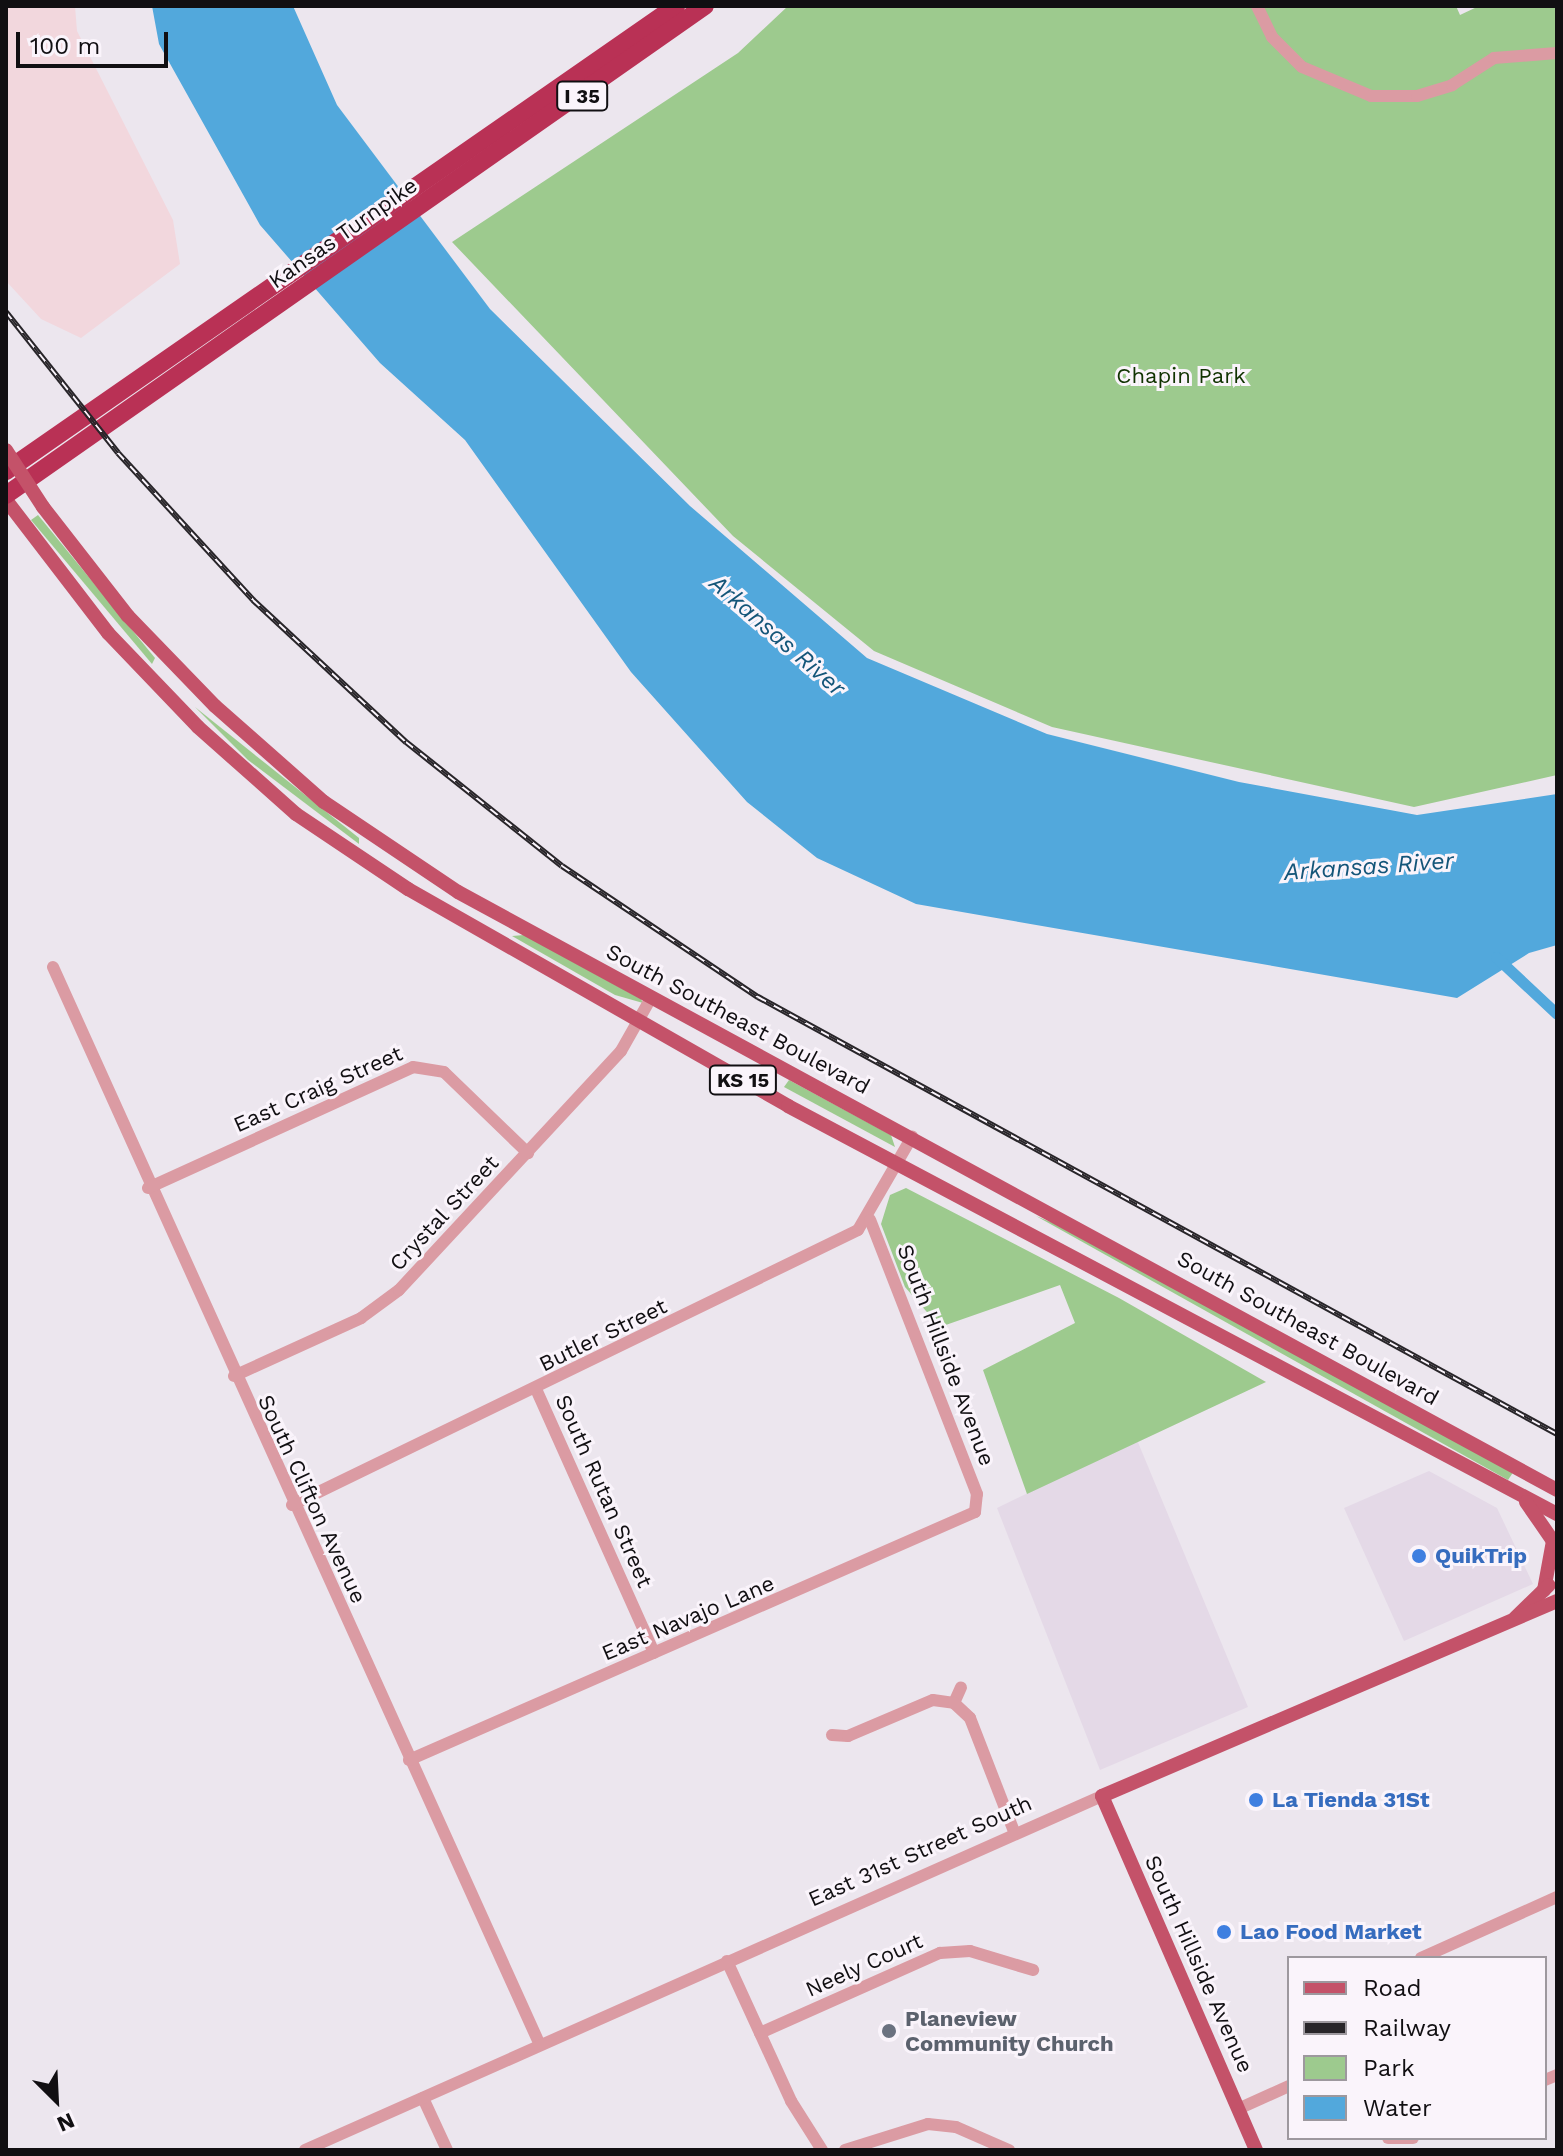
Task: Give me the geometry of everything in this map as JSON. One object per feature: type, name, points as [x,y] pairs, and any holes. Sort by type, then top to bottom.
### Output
[{"type":"highway","name":"Kansas Turnpike","points":[[6,471],[676,6]]},
{"type":"highway","name":"Kansas Turnpike","points":[[6,498],[705,6]]},
{"type":"main road","name":"South Southeast Boulevard","points":[[6,450],[43,507],[170,661],[324,802],[458,892],[1557,1490]]},
{"type":"main road","name":"South Southeast Boulevard","points":[[6,498],[21,522],[151,681],[296,814],[408,889],[896,1163],[1557,1514]]},
{"type":"main road","points":[[1511,1488],[1553,1541],[1544,1590]]},
{"type":"main road","points":[[1515,1618],[1557,1578]]},
{"type":"main road","name":"East 31st Street South","points":[[1102,1796],[1557,1601]]},
{"type":"main road","name":"South Hillside Avenue","points":[[1102,1796],[1256,2150]]},
{"type":"street","points":[[1257,6],[1272,37],[1302,67],[1371,96],[1417,96],[1494,58],[1557,53]]},
{"type":"street","name":"South Clifton Avenue","points":[[53,967],[148,1188],[540,2045]]},
{"type":"street","name":"Crystal Street","points":[[234,1376],[377,1309],[528,1153],[640,1022],[651,998]]},
{"type":"street","name":"East Craig Street","points":[[148,1188],[413,1067],[444,1072],[528,1153]]},
{"type":"street","points":[[870,1220],[896,1163],[912,1137]]},
{"type":"street","name":"Butler Street","points":[[292,1505],[536,1389],[870,1220]]},
{"type":"street","name":"South Hillside Avenue","points":[[870,1220],[978,1507]]},
{"type":"street","name":"South Rutan Street","points":[[536,1389],[654,1653]]},
{"type":"street","name":"East Navajo Lane","points":[[409,1760],[978,1507]]},
{"type":"street","points":[[954,1703],[961,1687]]},
{"type":"street","points":[[832,1735],[848,1736],[920,1703],[954,1703],[970,1718],[1015,1834]]},
{"type":"street","name":"East 31st Street South","points":[[305,2150],[1102,1796]]},
{"type":"street","points":[[1425,1956],[1557,1897]]},
{"type":"street","name":"Neely Court","points":[[760,2033],[940,1953],[970,1951],[1033,1970]]},
{"type":"street","points":[[727,1961],[760,2033],[822,2150]]},
{"type":"street","points":[[1238,2109],[1287,2087]]},
{"type":"street","points":[[423,2098],[447,2150]]},
{"type":"street","points":[[845,2150],[928,2124],[956,2127],[1009,2150]]},
{"type":"shaded area","points":[[6,6],[75,6],[77,31],[173,220],[180,264],[81,338],[41,319],[6,281]]},
{"type":"shaded area","points":[[1137,1440],[1248,1707],[1100,1770],[997,1508]]},
{"type":"shaded area","points":[[1429,1471],[1497,1508],[1533,1584],[1404,1641],[1344,1508]]},
{"type":"green space","name":"Chapin Park","points":[[788,6],[1456,6],[1460,15],[1479,6],[1557,6],[1557,775],[1414,807],[1052,727],[874,651],[733,536],[452,242],[738,53]]},
{"type":"green space","points":[[38,515],[155,658],[152,664],[31,520]]},
{"type":"green space","points":[[195,707],[359,838],[359,844],[248,760]]},
{"type":"green space","points":[[524,935],[641,999],[643,1003],[615,995],[512,936]]},
{"type":"green space","points":[[789,1080],[891,1135],[895,1147],[784,1087]]},
{"type":"green space","points":[[906,1188],[1119,1298],[1266,1382],[1027,1494],[983,1370],[1075,1323],[1060,1285],[940,1327],[905,1287],[881,1224],[890,1195]]},
{"type":"green space","points":[[1036,1216],[1053,1223],[1514,1471],[1508,1480]]},
{"type":"water","name":"Arkansas River","points":[[152,6],[293,6],[337,105],[490,309],[690,506],[867,658],[1047,734],[1239,782],[1417,815],[1557,794],[1557,945],[1529,953],[1457,998],[916,904],[817,858],[747,802],[631,672],[465,440],[380,363],[260,225],[159,44]]},
{"type":"waterway","points":[[1496,957],[1557,1014]]},
{"type":"railway","points":[[6,312],[118,453],[253,600],[406,742],[562,866],[758,997],[1557,1434]]},
{"type":"place","name":"QuikTrip","points":[[1419,1556]]},
{"type":"place","name":"La Tienda 31St","points":[[1256,1800]]},
{"type":"place","name":"Lao Food Market","points":[[1224,1932]]},
{"type":"place","name":"Planeview Community Church","points":[[889,2031]]}]
